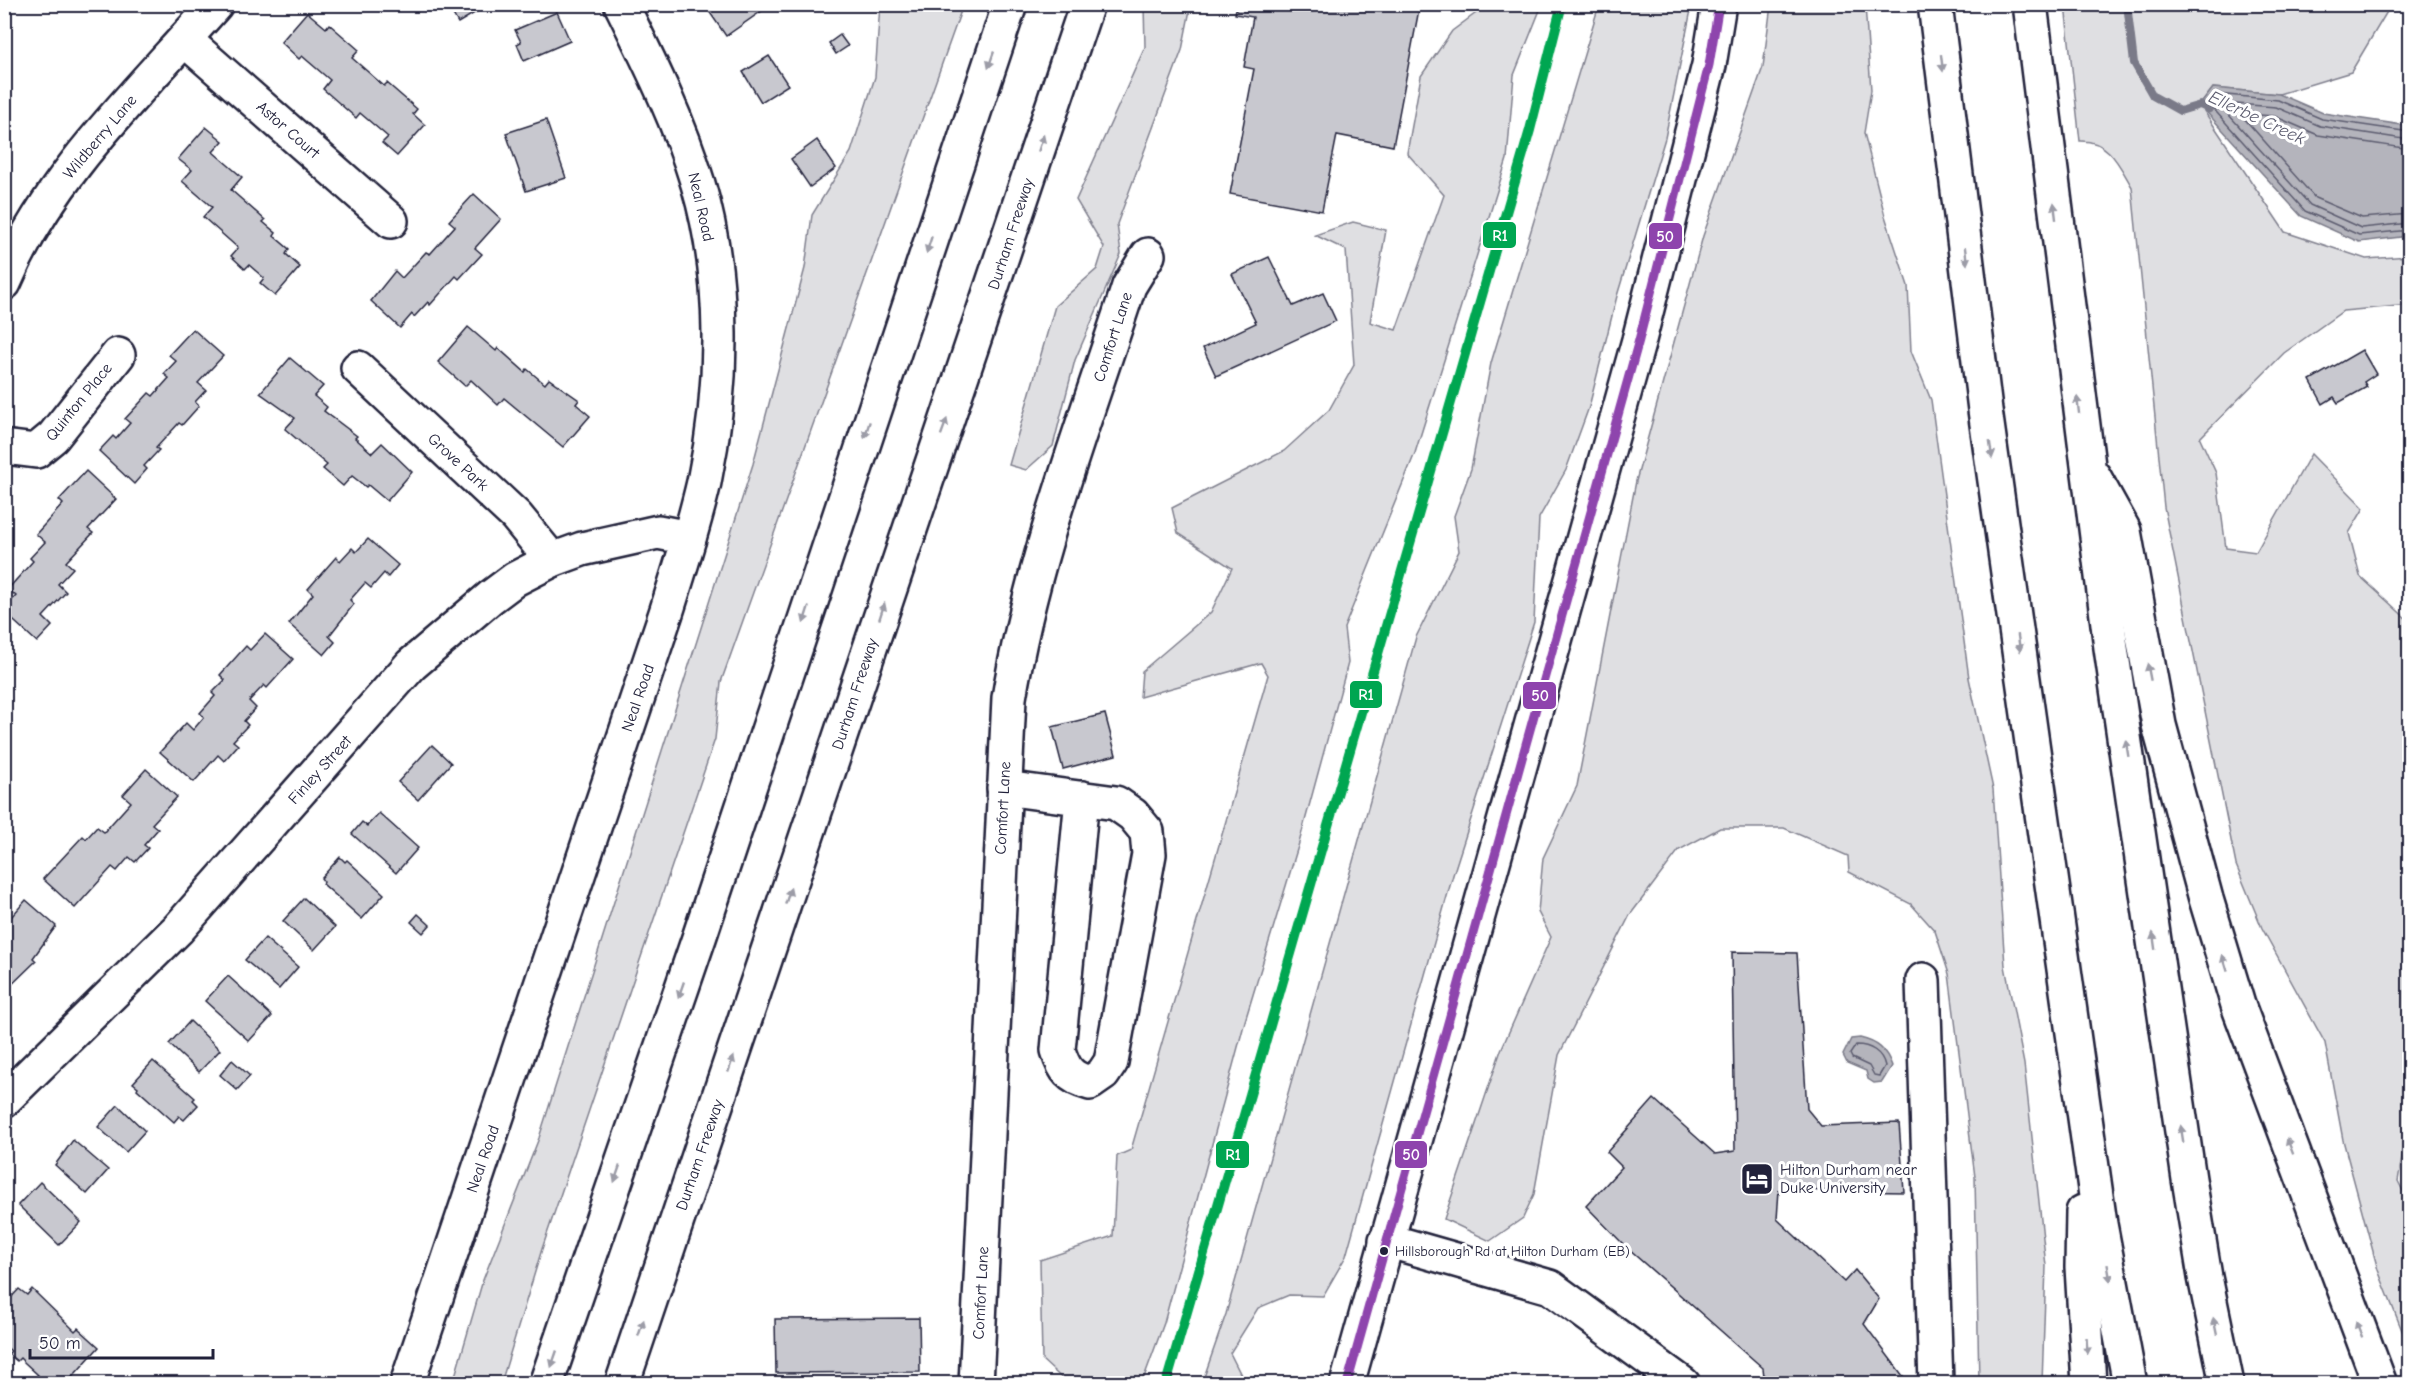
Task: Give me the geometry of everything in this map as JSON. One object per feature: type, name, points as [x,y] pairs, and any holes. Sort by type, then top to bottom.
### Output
[{"type":"main road","name":"Wildberry Lane","points":[[4,283],[33,223],[75,162],[216,4]]},
{"type":"main road","name":"Neal Road","points":[[408,1383],[690,538],[714,425],[717,381],[714,269],[701,197],[687,151],[663,89],[621,4]]},
{"type":"main road","points":[[546,1383],[696,946],[1010,4]]},
{"type":"main road","name":"Durham Freeway","points":[[622,1383],[1087,4]]},
{"type":"main road","points":[[1347,1383],[1639,340],[1709,65],[1719,4]]},
{"type":"main road","points":[[1935,4],[1985,410],[2086,1111],[2100,1224],[2130,1383]]},
{"type":"main road","points":[[2030,4],[2085,463],[2182,1132],[2205,1277],[2227,1383]]},
{"type":"main road","name":"Astor Court","points":[[184,40],[391,221]]},
{"type":"main road","name":"Comfort Lane","points":[[976,1383],[1009,698],[1020,635],[1044,547],[1129,286],[1148,255]]},
{"type":"main road","name":"Quinton Place","points":[[4,447],[36,451],[53,437],[118,355]]},
{"type":"main road","name":"Grove Park","points":[[358,368],[516,516],[552,560]]},
{"type":"main road","points":[[2085,463],[2124,531],[2160,725],[2205,899],[2238,1005],[2380,1383]]},
{"type":"main road","name":"Finley Street","points":[[4,1100],[178,929],[411,665],[515,579],[552,560],[582,549],[658,532],[690,538]]},
{"type":"main road","points":[[1004,788],[1116,802],[1133,815],[1147,832],[1149,854],[1111,1062],[1103,1074],[1090,1083],[1074,1079],[1063,1067],[1058,1050],[1082,798]]},
{"type":"main road","points":[[1923,980],[1936,1383]]},
{"type":"main road","points":[[2086,1111],[2082,1267],[2089,1383]]},
{"type":"main road","points":[[1386,1240],[1550,1287],[1683,1383]]},
{"type":"shaded area","points":[[880,5],[963,5],[721,682],[715,739],[542,1249],[501,1383],[453,1383],[483,1280],[539,1138],[753,464],[805,268],[812,215],[851,152],[875,77]]},
{"type":"shaded area","points":[[1144,5],[1191,5],[1182,50],[1117,224],[1121,254],[1075,360],[1053,446],[1026,470],[1009,465],[1055,306],[1097,269],[1104,247],[1076,200],[1145,47]]},
{"type":"shaded area","points":[[1487,5],[1542,5],[1514,75],[1507,159],[1415,453],[1344,628],[1348,663],[1299,843],[1245,1021],[1164,1323],[1142,1383],[1067,1383],[1042,1360],[1040,1260],[1113,1236],[1117,1156],[1131,1150],[1268,675],[1261,663],[1140,697],[1142,671],[1211,612],[1232,568],[1178,533],[1172,508],[1284,451],[1329,410],[1354,365],[1346,250],[1315,235],[1353,222],[1386,230],[1370,322],[1396,330],[1444,195],[1407,153],[1421,76],[1452,31]]},
{"type":"shaded area","points":[[1599,5],[1692,5],[1665,138],[1617,296],[1589,407],[1566,470],[1539,518],[1534,622],[1453,875],[1346,1256],[1323,1296],[1289,1295],[1258,1308],[1230,1353],[1245,1383],[1202,1383],[1226,1314],[1416,637],[1459,551],[1454,516],[1471,469],[1491,363]]},
{"type":"shaded area","points":[[1771,5],[1865,5],[1871,90],[1864,133],[1885,216],[1908,286],[1911,351],[1931,400],[1969,678],[1993,789],[2005,966],[2024,1064],[2046,1266],[2042,1383],[1979,1383],[1975,1177],[1949,974],[1935,931],[1911,904],[1849,872],[1848,856],[1784,828],[1720,828],[1679,850],[1630,915],[1559,1055],[1534,1194],[1523,1218],[1490,1241],[1444,1219],[1501,1050],[1551,937],[1538,912],[1543,858],[1577,786],[1636,481],[1703,236],[1763,67]]},
{"type":"shaded area","points":[[2065,5],[2391,5],[2351,72],[2279,94],[2213,88],[2200,105],[2285,232],[2366,259],[2409,256],[2409,305],[2343,311],[2284,353],[2200,438],[2216,473],[2226,548],[2256,552],[2311,454],[2364,508],[2349,533],[2360,576],[2409,621],[2410,1139],[2404,1146],[2398,1181],[2409,1203],[2409,1348],[2378,1270],[2343,1140],[2325,1043],[2262,928],[2236,865],[2164,507],[2132,187],[2106,149],[2090,142],[2080,141]]},
{"type":"water","points":[[2213,88],[2279,94],[2323,113],[2409,126],[2409,236],[2359,242],[2301,216],[2200,105]]},
{"type":"water","points":[[1860,1038],[1880,1047],[1890,1060],[1892,1066],[1882,1082],[1874,1083],[1868,1079],[1866,1071],[1847,1063],[1843,1055],[1851,1039]]},
{"type":"building","points":[[458,4],[474,4],[478,11],[458,23],[450,9]]},
{"type":"building","points":[[704,4],[759,4],[763,10],[726,36]]},
{"type":"building","points":[[1237,4],[1420,4],[1393,146],[1337,135],[1322,211],[1230,194],[1254,69],[1244,67],[1253,17],[1235,14]]},
{"type":"building","points":[[307,12],[326,28],[329,24],[359,50],[352,58],[384,86],[387,83],[417,109],[413,114],[425,125],[397,156],[382,143],[388,137],[360,113],[356,118],[323,89],[330,80],[302,56],[299,59],[281,42]]},
{"type":"building","points":[[557,12],[570,41],[524,61],[517,44],[521,42],[515,30]]},
{"type":"building","points":[[840,35],[848,46],[836,54],[829,43]]},
{"type":"building","points":[[769,56],[788,85],[761,102],[743,72]]},
{"type":"building","points":[[546,120],[566,178],[526,191],[506,133]]},
{"type":"building","points":[[206,127],[223,141],[213,152],[242,177],[231,190],[265,220],[263,222],[276,233],[274,236],[289,249],[286,254],[300,267],[275,296],[260,283],[264,278],[249,265],[245,269],[231,256],[238,248],[203,217],[212,207],[182,181],[192,170],[178,159]]},
{"type":"building","points":[[817,140],[836,168],[810,187],[791,159]]},
{"type":"building","points":[[474,194],[501,219],[475,248],[482,254],[459,279],[456,276],[430,305],[428,302],[414,317],[412,314],[400,328],[371,301],[395,271],[402,278],[426,252],[430,254],[455,226],[449,221]]},
{"type":"building","points":[[1269,257],[1293,306],[1323,293],[1336,321],[1216,376],[1203,348],[1256,323],[1232,274]]},
{"type":"building","points":[[468,327],[496,351],[498,348],[525,372],[527,369],[545,384],[549,379],[579,400],[576,404],[590,416],[563,447],[504,398],[498,405],[471,380],[465,386],[438,362]]},
{"type":"building","points":[[193,329],[223,356],[198,383],[206,390],[195,402],[199,406],[182,425],[179,423],[156,448],[159,450],[144,466],[147,469],[134,484],[99,451],[113,436],[116,439],[130,423],[125,419],[149,393],[153,396],[169,378],[164,374],[176,361],[169,355]]},
{"type":"building","points":[[2362,350],[2376,374],[2364,382],[2367,387],[2338,403],[2334,397],[2323,404],[2310,380]]},
{"type":"building","points":[[290,358],[323,386],[314,396],[327,407],[324,411],[357,436],[355,438],[372,453],[382,443],[412,472],[387,501],[368,485],[366,487],[352,476],[343,486],[323,469],[327,465],[285,429],[295,418],[260,393]]},
{"type":"building","points":[[86,471],[116,499],[88,529],[93,533],[66,562],[73,568],[58,584],[66,592],[43,617],[52,626],[37,642],[4,612],[4,608],[16,596],[8,589],[33,561],[30,558],[45,542],[36,534],[63,504],[59,500]]},
{"type":"building","points":[[368,539],[398,565],[388,577],[384,573],[371,588],[365,583],[350,600],[354,604],[329,636],[335,642],[324,655],[289,624],[313,594],[308,589],[336,557],[340,561],[352,548],[356,552]]},
{"type":"building","points":[[265,634],[293,659],[267,688],[264,685],[249,701],[256,708],[244,721],[248,725],[233,741],[238,745],[224,761],[218,755],[194,782],[160,752],[186,723],[193,730],[204,717],[200,713],[215,696],[212,693],[225,680],[220,675],[246,646],[250,650]]},
{"type":"building","points":[[1105,714],[1116,755],[1063,769],[1052,727]]},
{"type":"building","points":[[432,745],[451,763],[418,800],[398,782]]},
{"type":"building","points":[[146,769],[177,797],[152,824],[158,829],[144,845],[148,848],[135,862],[129,857],[117,871],[112,867],[75,908],[43,879],[83,836],[86,839],[97,827],[104,832],[131,802],[123,795]]},
{"type":"building","points":[[379,813],[418,848],[396,873],[352,834],[362,822],[367,826]]},
{"type":"building","points":[[340,857],[345,862],[347,860],[384,894],[362,919],[323,884],[321,878]]},
{"type":"building","points":[[304,898],[335,927],[314,950],[283,921]]},
{"type":"building","points":[[26,900],[56,926],[33,958],[36,961],[4,992],[4,925]]},
{"type":"building","points":[[418,914],[430,925],[423,933],[411,922]]},
{"type":"building","points":[[265,938],[298,967],[279,989],[245,960]]},
{"type":"building","name":"Hilton Durham near Duke University","points":[[1732,952],[1797,953],[1807,1109],[1821,1126],[1899,1123],[1904,1192],[1779,1190],[1777,1219],[1844,1282],[1855,1270],[1879,1299],[1864,1324],[1909,1384],[1765,1384],[1763,1368],[1628,1249],[1586,1206],[1622,1167],[1607,1152],[1654,1099],[1715,1154],[1735,1151]]},
{"type":"building","points":[[228,976],[272,1016],[249,1041],[205,1001]]},
{"type":"building","points":[[190,1021],[220,1050],[199,1072],[169,1044]]},
{"type":"building","points":[[232,1060],[250,1076],[237,1090],[220,1075]]},
{"type":"building","points":[[153,1061],[195,1098],[193,1100],[198,1105],[184,1120],[179,1116],[174,1122],[133,1083]]},
{"type":"building","points":[[118,1105],[145,1131],[126,1152],[98,1127]]},
{"type":"building","points":[[73,1140],[108,1170],[87,1194],[55,1165]]},
{"type":"building","points":[[40,1182],[81,1222],[59,1245],[18,1205]]},
{"type":"building","points":[[19,1289],[27,1295],[32,1289],[75,1331],[78,1328],[99,1347],[66,1384],[40,1384],[34,1378],[38,1375],[20,1358],[17,1361],[8,1354],[11,1351],[4,1345],[4,1305]]},
{"type":"building","points":[[919,1318],[920,1372],[776,1373],[775,1319]]},
{"type":"waterway","name":"Ellerbe Creek","points":[[2127,4],[2134,63],[2153,96],[2180,111],[2200,105],[2209,109]]},
{"type":"transit line","name":"R1","points":[[1166,1384],[1530,130],[1562,4]]},
{"type":"transit line","name":"50","points":[[1347,1384],[1639,340],[1709,65],[1719,4]]},
{"type":"place","name":"Hilton Durham near Duke University","points":[[1757,1179]]},
{"type":"place","name":"Hillsborough Rd at Hilton Durham (EB)","points":[[1384,1251]]}]
